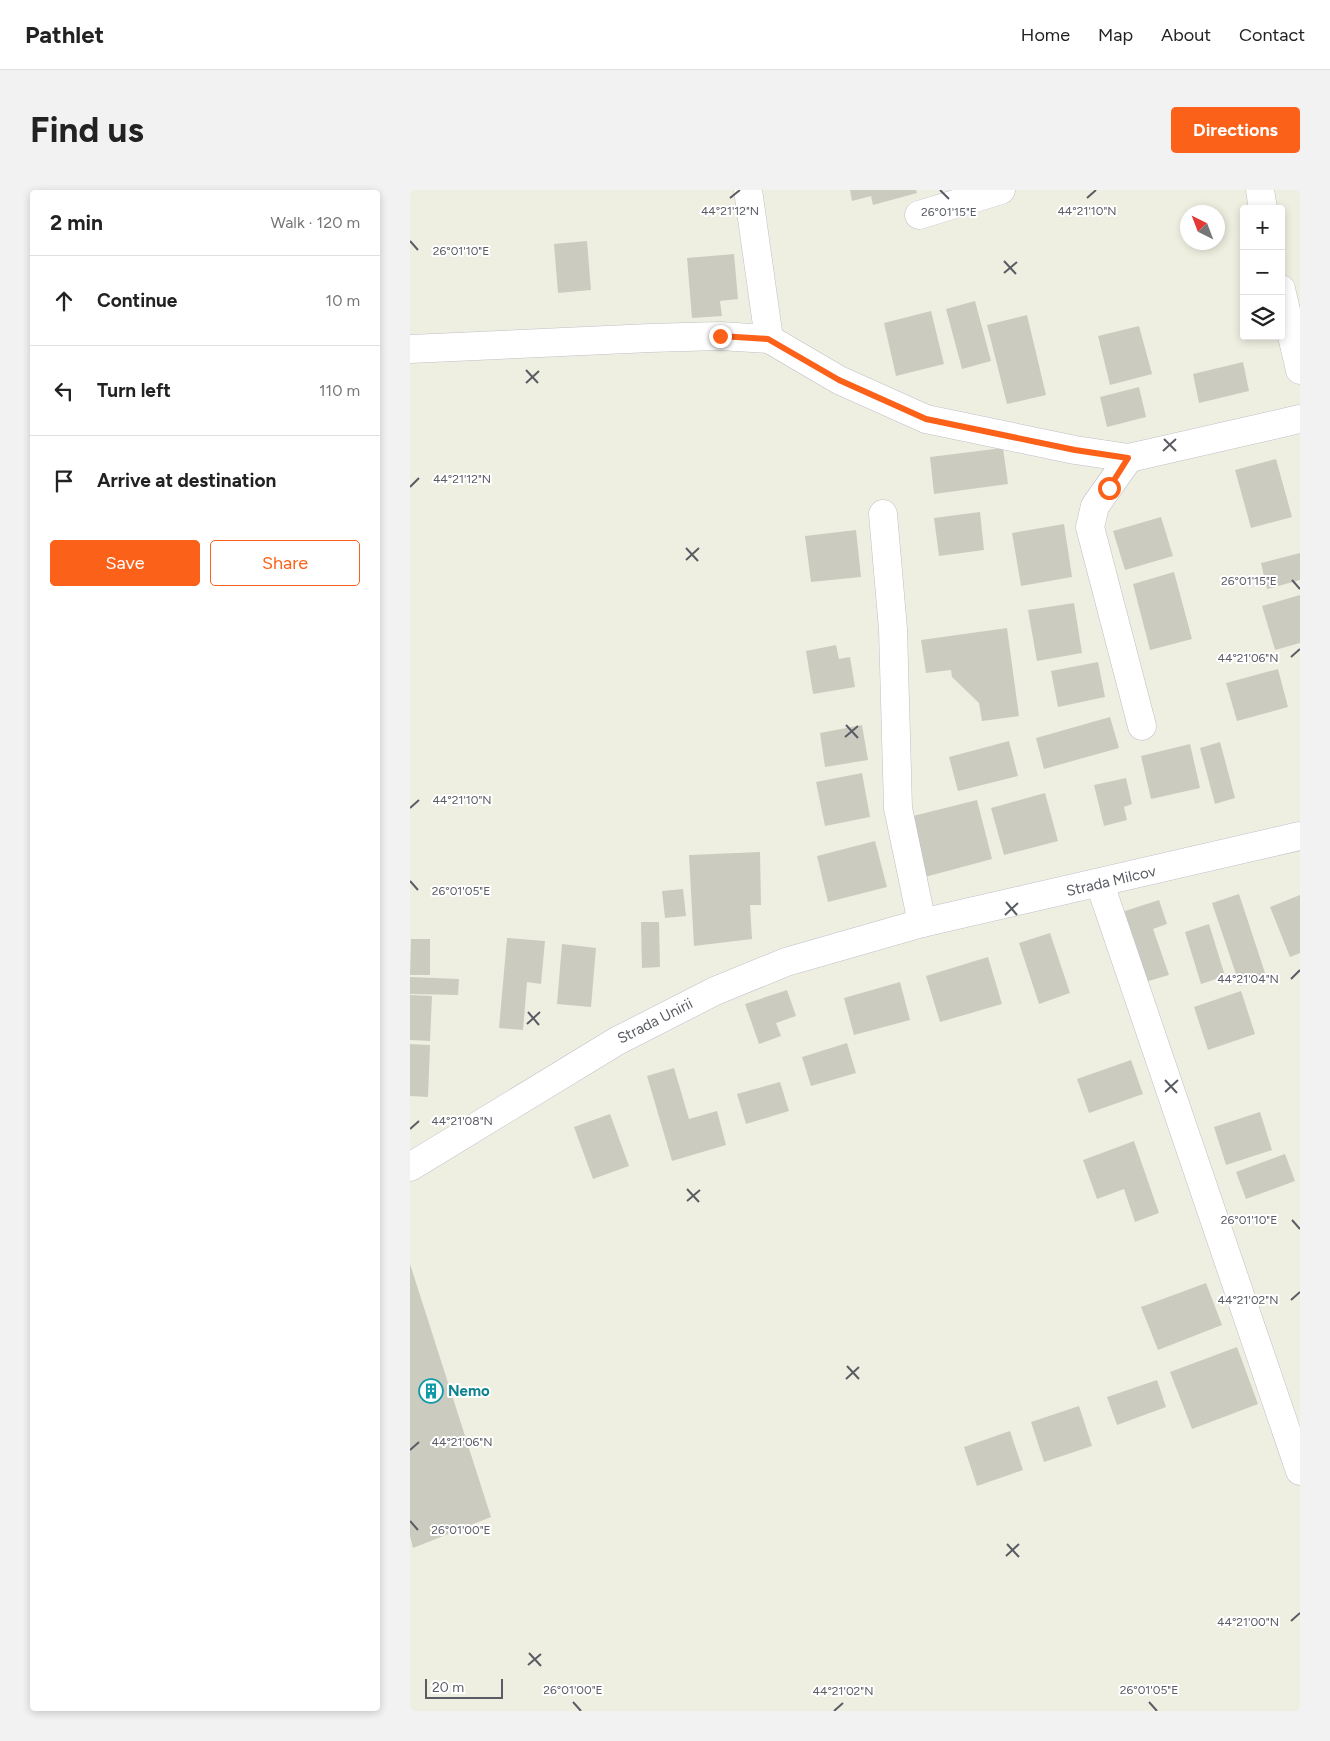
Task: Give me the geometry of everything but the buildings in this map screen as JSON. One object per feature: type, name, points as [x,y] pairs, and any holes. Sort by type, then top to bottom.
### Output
[{"type":"street","points":[[748,190],[768,339]]},
{"type":"street","points":[[919,215],[1001,190]]},
{"type":"street","points":[[1260,190],[1262,205]]},
{"type":"street","points":[[1283,295],[1300,370]]},
{"type":"street","points":[[410,349],[720,336],[768,339],[839,380],[926,419],[1075,450],[1128,458],[1300,419]]},
{"type":"street","points":[[1128,458],[1094,506],[1090,527],[1142,726]]},
{"type":"street","points":[[883,514],[893,629],[898,808],[922,923]]},
{"type":"street","name":"Strada Milcov","points":[[922,923],[1100,884],[1300,836]]},
{"type":"street","points":[[1100,884],[1300,1471]]},
{"type":"street","name":"Strada Unirii","points":[[410,1167],[617,1040],[715,991],[786,962],[922,923]]},
{"type":"place","name":"Nemo","points":[[431,1391]]},
{"type":"route","points":[[720,336],[768,339],[839,380],[926,419],[1075,450],[1128,458],[1109,488]]}]
